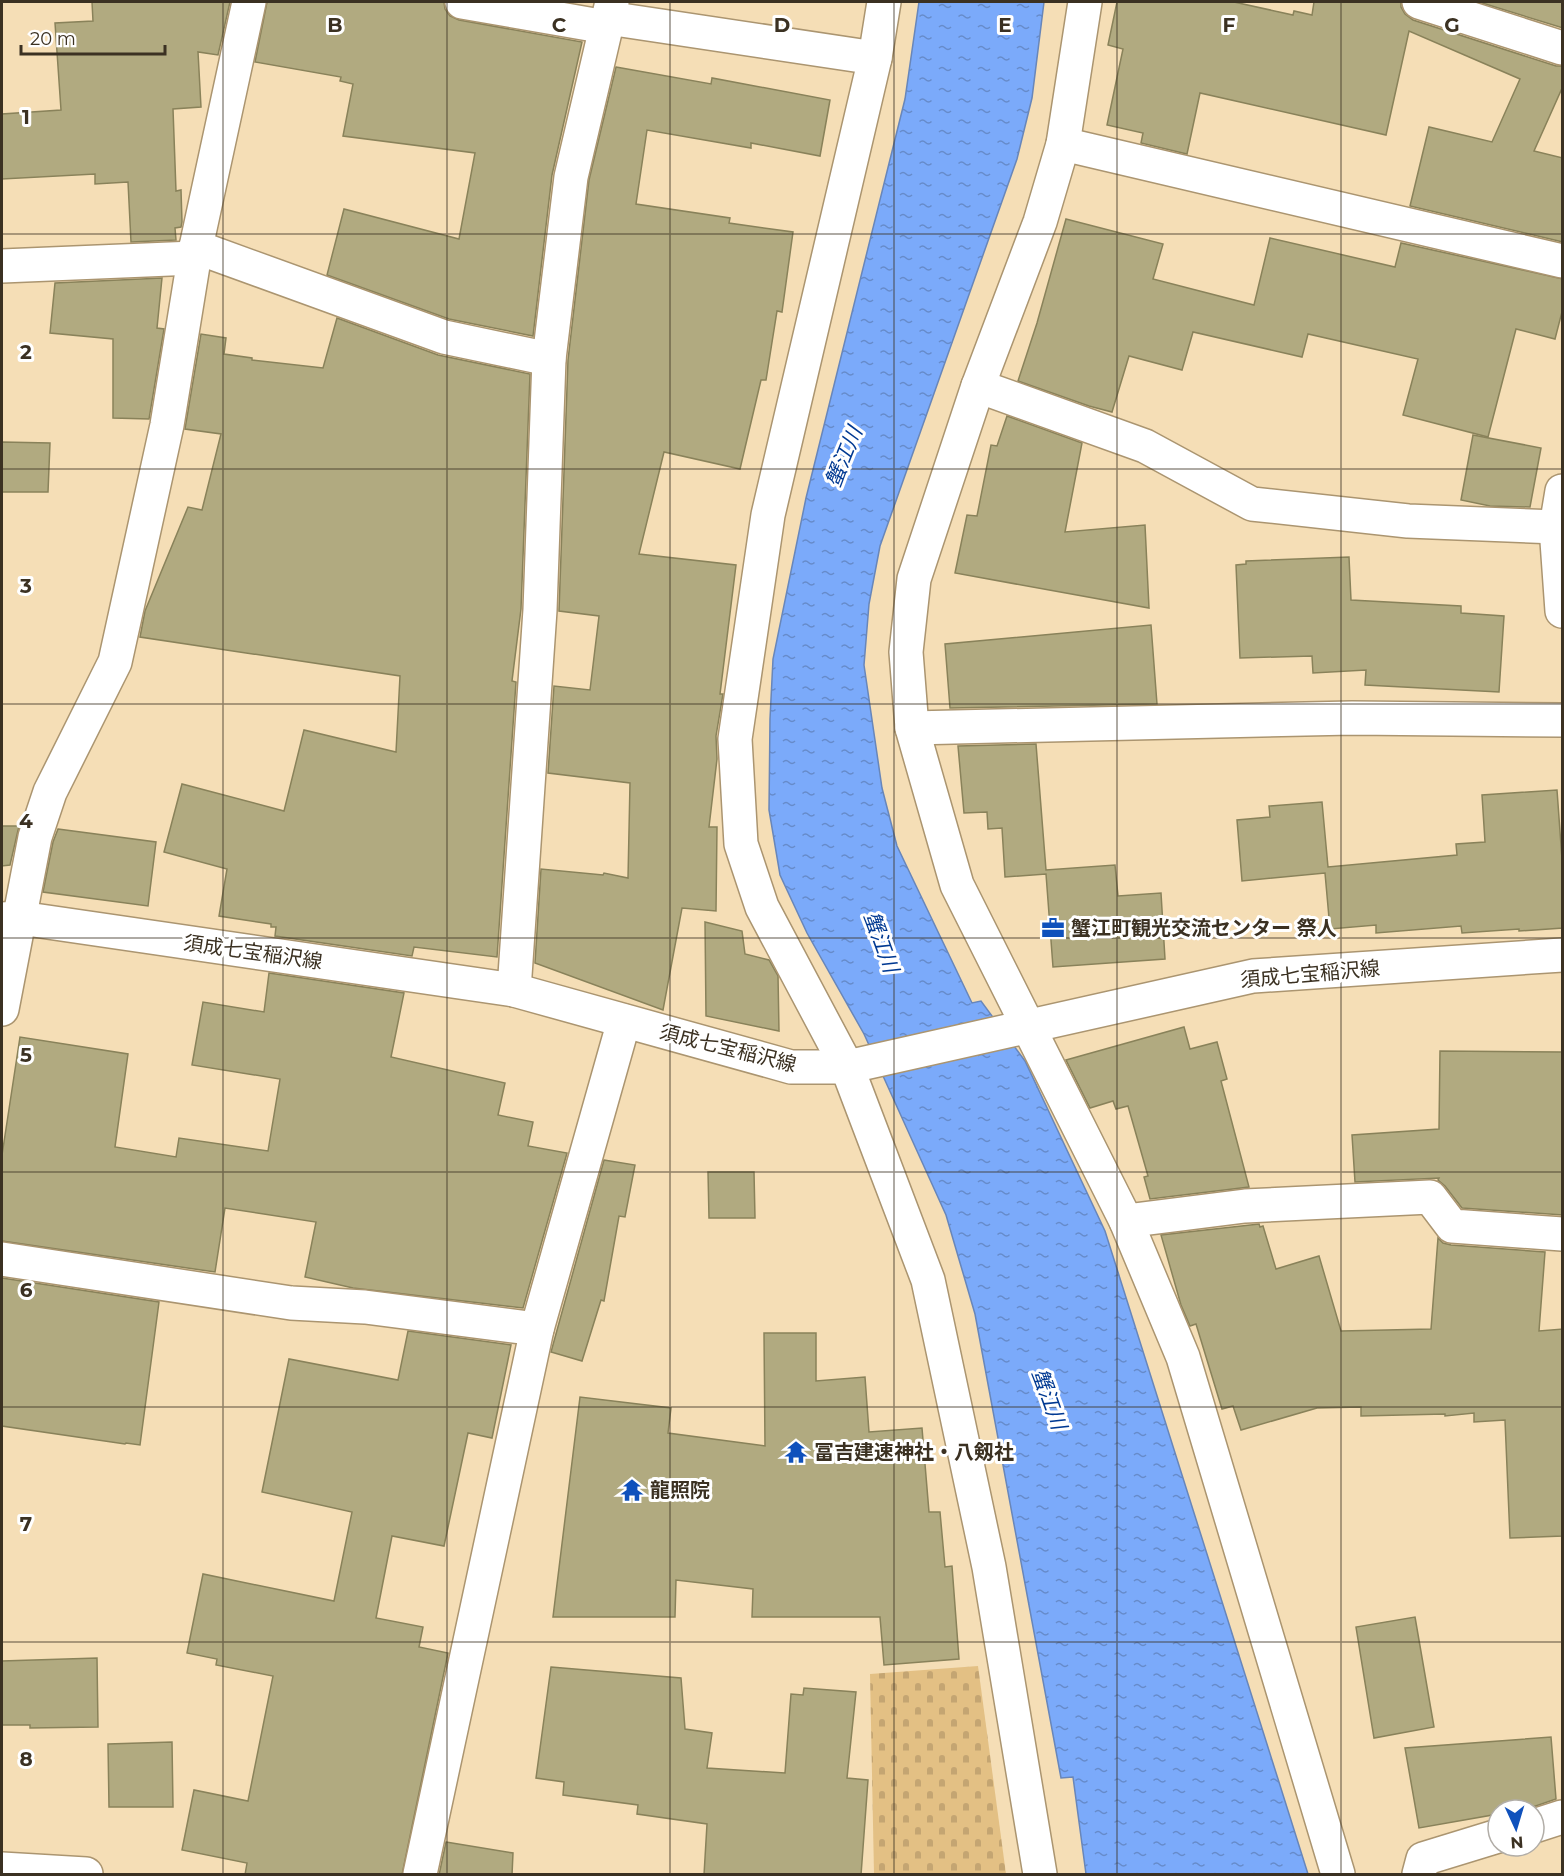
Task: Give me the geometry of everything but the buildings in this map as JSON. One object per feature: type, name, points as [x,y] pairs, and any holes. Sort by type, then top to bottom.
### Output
[{"type":"street","points":[[2,1009],[11,919],[35,837],[50,792],[115,662],[167,425],[195,252],[249,2]]},
{"type":"street","points":[[462,2],[609,15],[875,58]]},
{"type":"street","points":[[884,2],[875,58],[768,515],[735,739],[741,844],[762,908],[852,1066],[928,1280],[989,1568],[1040,1875]]},
{"type":"street","points":[[1085,2],[1063,144],[1040,222],[978,386],[914,579],[906,652],[912,728],[957,885],[1126,1221],[1183,1357],[1338,1875]]},
{"type":"street","points":[[1419,2],[1563,48]]},
{"type":"street","points":[[514,990],[540,609],[549,360],[571,177],[609,15]]},
{"type":"street","points":[[1063,144],[1563,261]]},
{"type":"street","points":[[2,266],[195,252],[444,337],[549,360]]},
{"type":"street","points":[[978,386],[1145,446],[1252,504],[1408,521],[1556,527]]},
{"type":"street","points":[[1563,491],[1556,527],[1563,611]]},
{"type":"street","points":[[912,728],[1352,718],[1563,720]]},
{"type":"street","name":"須成七宝稲沢線","points":[[11,919],[514,990],[791,1067],[852,1066],[1253,976],[1563,955]]},
{"type":"street","points":[[420,1875],[537,1329],[624,1021]]},
{"type":"street","points":[[1126,1221],[1245,1206],[1430,1197],[1452,1226],[1563,1234]]},
{"type":"street","points":[[2,1259],[291,1303],[365,1307],[537,1329]]},
{"type":"street","points":[[1546,1822],[1563,1817]]},
{"type":"street","points":[[1419,1875],[1423,1859],[1486,1840]]},
{"type":"street","points":[[2,1869],[86,1875]]},
{"type":"green space","points":[[978,1666],[1006,1874],[874,1874],[870,1674]]},
{"type":"water","name":"蟹江川","points":[[919,2],[1044,2],[1032,98],[1017,159],[880,546],[869,604],[864,665],[882,788],[897,846],[972,1003],[981,1001],[1025,1061],[1105,1231],[1308,1874],[1086,1874],[1073,1777],[1061,1778],[975,1314],[946,1215],[864,1034],[807,933],[780,875],[769,810],[773,659],[806,498],[905,99]]},
{"type":"place","name":"蟹江町観光交流センター 祭人","points":[[1053,928]]},
{"type":"place","name":"冨吉建速神社・八剱社","points":[[796,1452]]},
{"type":"place","name":"龍照院","points":[[632,1490]]}]
